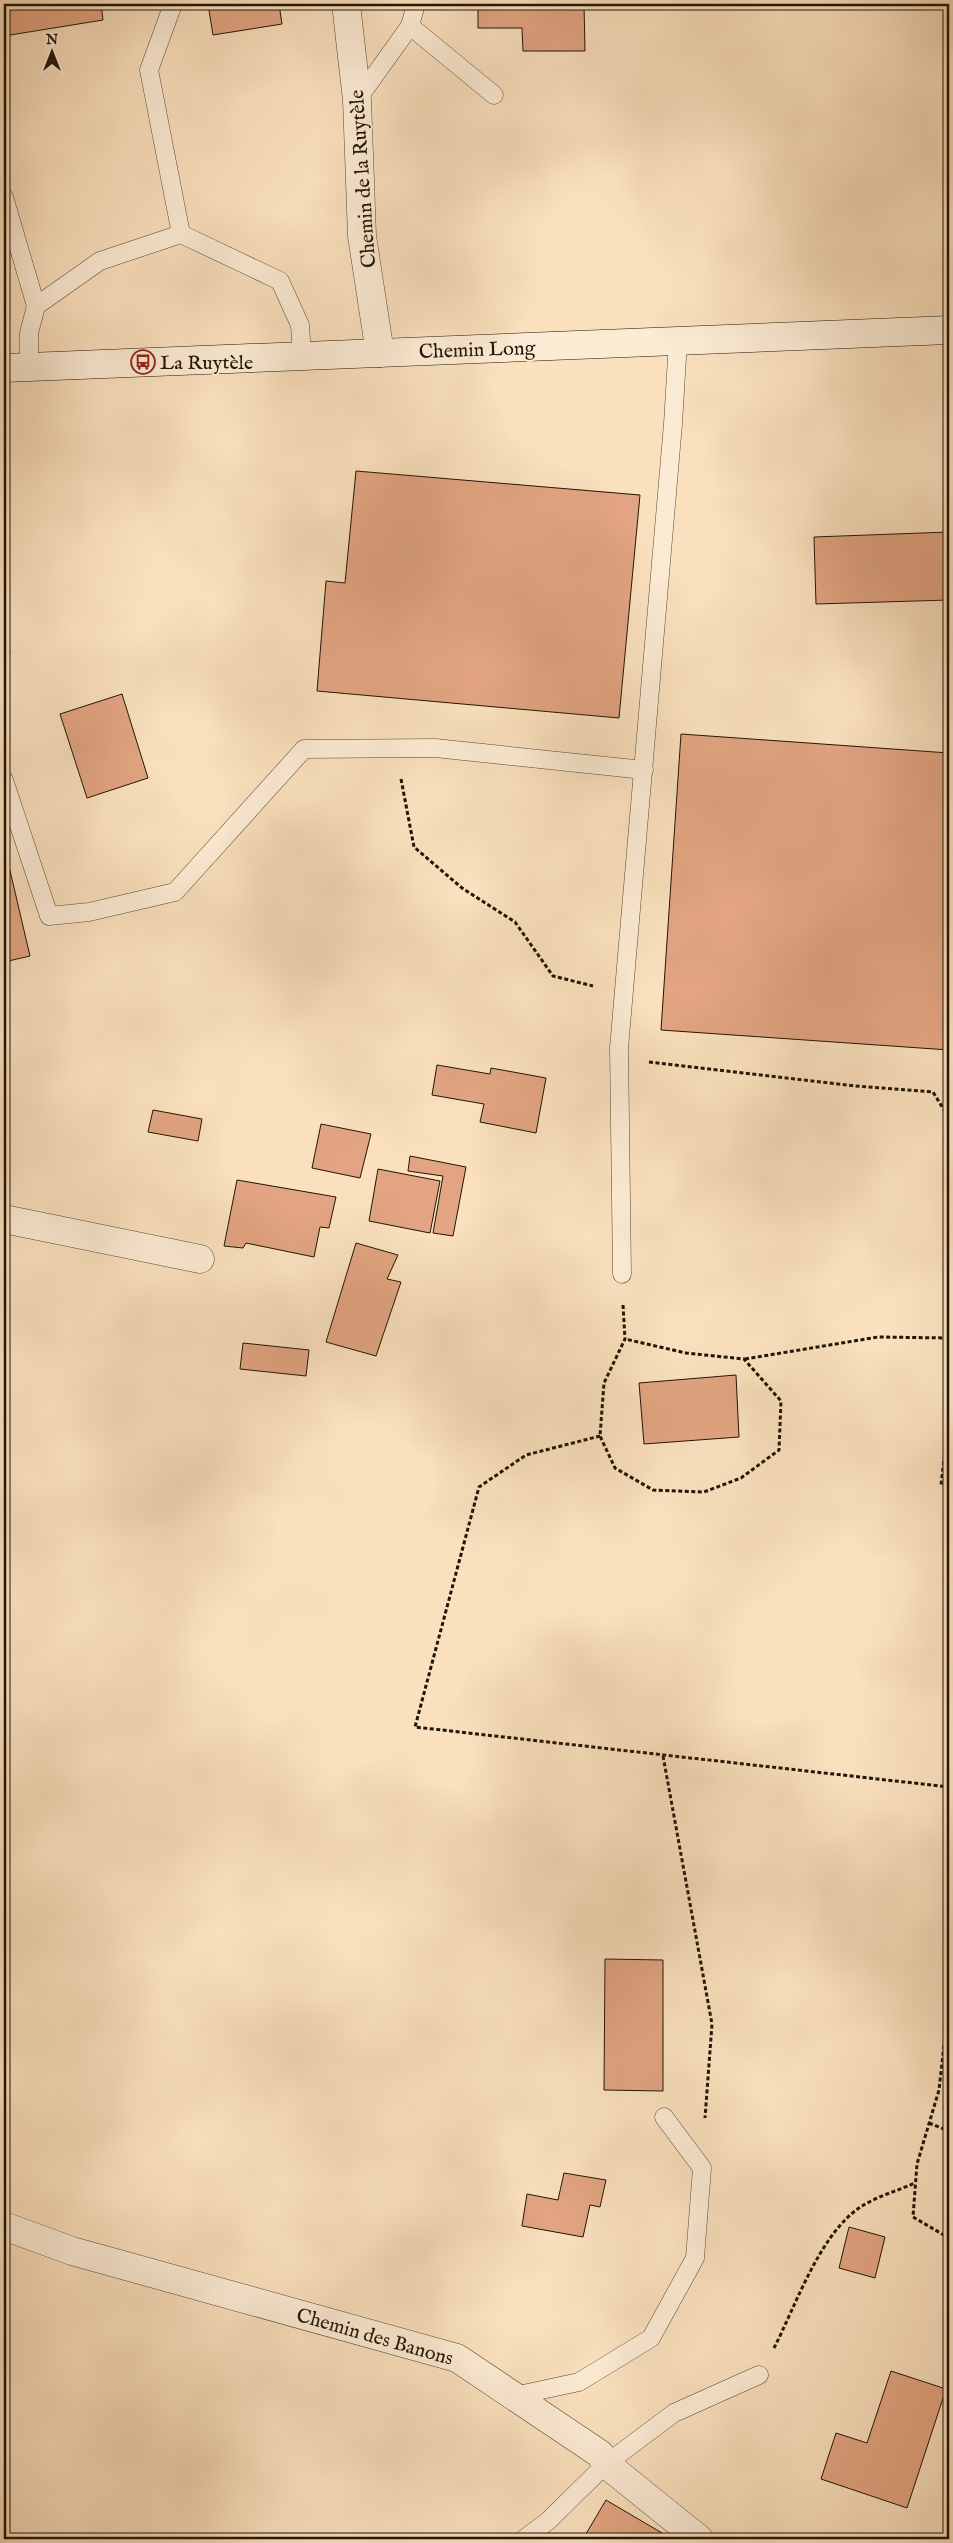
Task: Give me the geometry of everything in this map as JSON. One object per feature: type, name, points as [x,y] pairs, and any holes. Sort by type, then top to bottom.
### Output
[{"type":"street","name":"Chemin de la Ruytèle","points":[[346,4],[357,100],[362,236],[380,353]]},
{"type":"street","name":"Chemin Long","points":[[16,368],[949,330]]},
{"type":"street","points":[[4,1219],[200,1259]]},
{"type":"street","name":"Chemin des Banons","points":[[4,2226],[72,2251],[457,2358],[600,2454],[606,2464],[699,2539]]},
{"type":"lane","points":[[173,4],[149,70],[181,234]]},
{"type":"lane","points":[[357,100],[410,26],[416,4]]},
{"type":"lane","points":[[410,26],[494,95]]},
{"type":"lane","points":[[4,197],[36,306],[29,333],[16,368]]},
{"type":"lane","points":[[36,306],[100,261],[181,234],[280,281],[300,325],[302,356]]},
{"type":"lane","points":[[622,1274],[619,1058],[672,434],[678,341]]},
{"type":"lane","points":[[4,780],[49,916],[89,912],[175,892],[304,749],[435,748],[644,770]]},
{"type":"lane","points":[[514,2396],[579,2382],[651,2338],[695,2258],[702,2168],[664,2117]]},
{"type":"lane","points":[[524,2539],[548,2521],[606,2464],[674,2413],[760,2375]]},
{"type":"path","points":[[395,748],[414,847],[462,888],[515,922],[552,976],[624,994]]},
{"type":"path","points":[[619,1058],[700,1069],[932,1092],[949,1118]]},
{"type":"path","points":[[949,1166],[949,1179]]},
{"type":"path","points":[[622,1274],[625,1338],[604,1383],[600,1436],[615,1468],[654,1490],[704,1492],[741,1478],[779,1450],[781,1401],[744,1359]]},
{"type":"path","points":[[625,1338],[686,1353],[744,1359],[878,1337],[949,1338]]},
{"type":"path","points":[[949,1416],[941,1485],[949,1486]]},
{"type":"path","points":[[600,1436],[526,1455],[479,1487],[415,1727],[949,1787]]},
{"type":"path","points":[[663,1756],[712,2024],[702,2168]]},
{"type":"path","points":[[949,2000],[939,2090],[917,2164],[913,2218],[949,2238]]},
{"type":"path","points":[[929,2123],[949,2131]]},
{"type":"path","points":[[760,2375],[817,2262],[835,2233],[859,2208],[915,2182]]},
{"type":"building","points":[[4,4],[101,4],[103,20],[4,36]]},
{"type":"building","points":[[208,4],[279,4],[282,24],[213,35]]},
{"type":"building","points":[[478,4],[584,4],[585,51],[523,51],[522,28],[478,28]]},
{"type":"building","points":[[356,471],[640,495],[619,718],[317,691],[326,581],[345,583]]},
{"type":"building","points":[[949,532],[949,600],[816,604],[814,537]]},
{"type":"building","points":[[4,639],[7,639],[10,653],[4,654]]},
{"type":"building","points":[[122,694],[148,778],[87,798],[60,714]]},
{"type":"building","points":[[681,734],[949,753],[949,1050],[661,1030]]},
{"type":"building","points":[[4,845],[30,956],[4,962]]},
{"type":"building","points":[[437,1065],[490,1074],[491,1068],[546,1078],[536,1133],[480,1122],[484,1104],[432,1095]]},
{"type":"building","points":[[153,1110],[202,1119],[198,1141],[148,1132]]},
{"type":"building","points":[[321,1124],[371,1134],[360,1178],[312,1168]]},
{"type":"building","points":[[410,1156],[466,1167],[453,1236],[433,1233],[443,1176],[408,1171]]},
{"type":"building","points":[[378,1169],[440,1181],[430,1233],[369,1221]]},
{"type":"building","points":[[237,1180],[336,1197],[329,1228],[320,1227],[314,1257],[246,1243],[243,1248],[224,1246]]},
{"type":"building","points":[[356,1243],[398,1255],[387,1279],[401,1282],[376,1356],[326,1342]]},
{"type":"building","points":[[243,1343],[309,1350],[306,1376],[240,1369]]},
{"type":"building","points":[[736,1375],[739,1437],[644,1444],[639,1383]]},
{"type":"building","points":[[605,1959],[663,1960],[663,2091],[604,2090]]},
{"type":"building","points":[[564,2173],[606,2180],[600,2207],[590,2205],[583,2237],[522,2226],[527,2194],[558,2200]]},
{"type":"building","points":[[849,2227],[885,2237],[875,2278],[839,2268]]},
{"type":"building","points":[[891,2371],[946,2389],[907,2508],[821,2479],[836,2433],[867,2443]]},
{"type":"building","points":[[606,2500],[662,2533],[659,2539],[583,2539]]},
{"type":"place","name":"La Ruytèle","points":[[143,362]]}]
